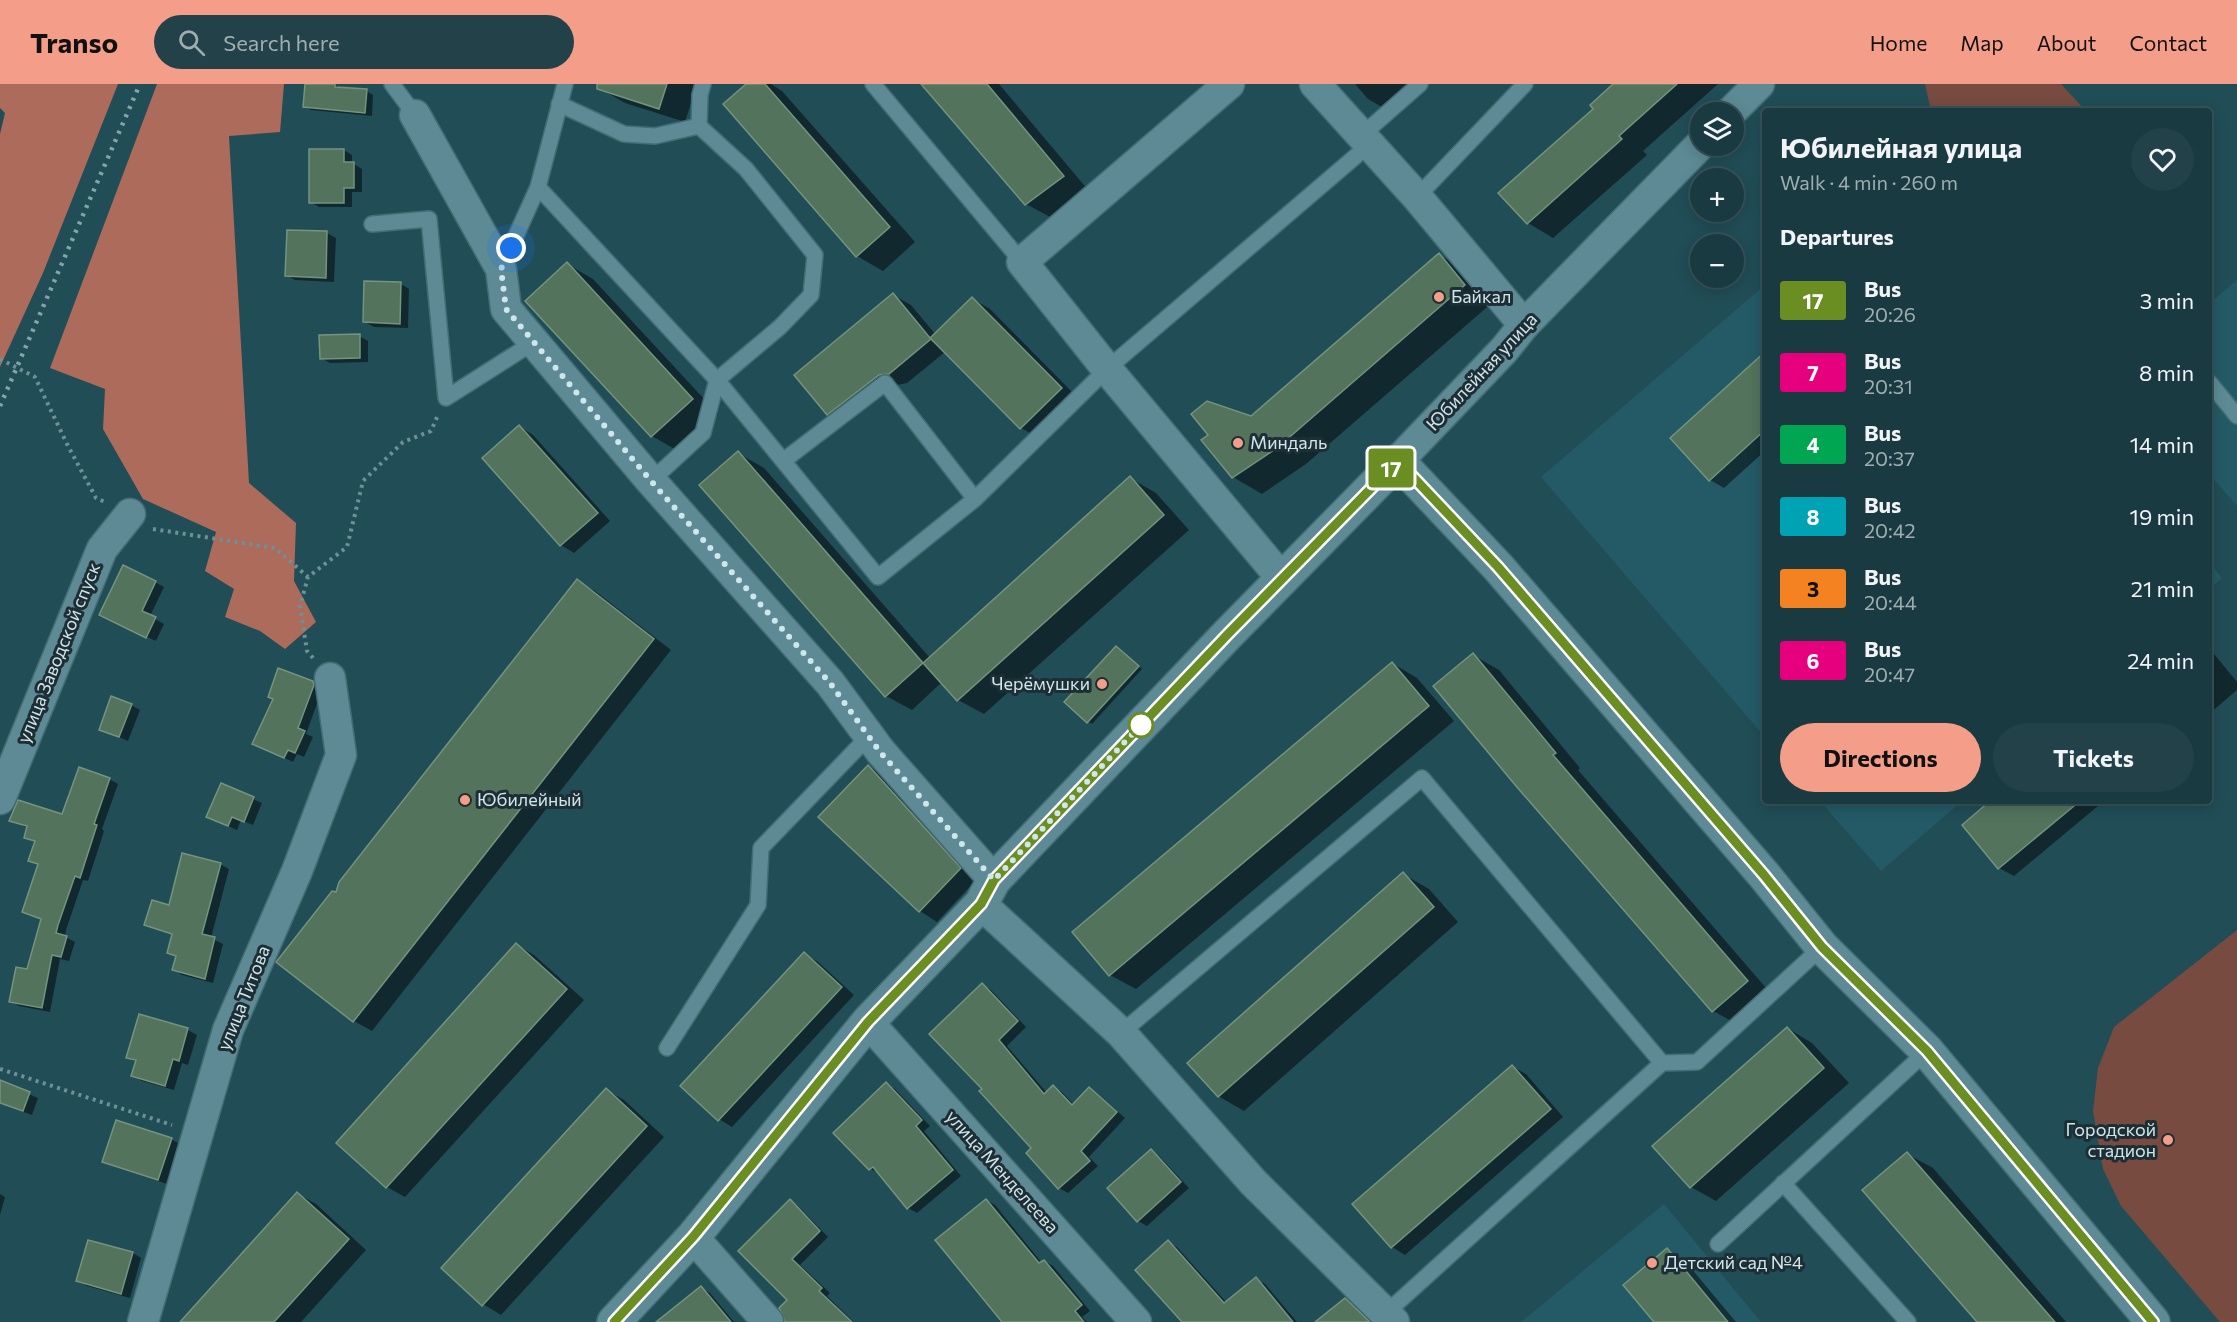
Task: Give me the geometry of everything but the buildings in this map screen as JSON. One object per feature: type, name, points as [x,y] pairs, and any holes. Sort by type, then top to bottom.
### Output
[{"type":"street","points":[[1229,84],[1022,262],[1107,369],[1283,580]]},
{"type":"street","points":[[1315,84],[1417,197],[1524,325]]},
{"type":"street","points":[[1741,102],[1759,84]]},
{"type":"street","points":[[415,115],[501,269],[506,309],[651,481],[830,683],[987,892],[1121,1033],[1253,1182],[1390,1318]]},
{"type":"street","name":"Юбилейная улица","points":[[614,1322],[693,1237],[868,1022],[987,892],[1220,642],[1398,461],[1504,350],[1524,325],[1690,155]]},
{"type":"street","points":[[1398,461],[1498,567],[1764,875],[1822,947],[1927,1051],[2152,1322]]},
{"type":"street","name":"улица Заводской спуск","points":[[0,799],[102,549],[130,514]]},
{"type":"street","name":"улица Титова","points":[[143,1322],[228,1030],[297,871],[341,755],[330,678]]},
{"type":"street","name":"улица Менделеева","points":[[868,1022],[1136,1322]]},
{"type":"street","points":[[693,1237],[768,1322]]},
{"type":"lane","points":[[392,84],[415,115]]},
{"type":"lane","points":[[501,269],[538,187],[565,84]]},
{"type":"lane","points":[[651,481],[703,433],[717,380],[780,327],[811,295],[815,255],[746,169],[699,126],[700,95],[703,84]]},
{"type":"lane","points":[[873,84],[1022,262]]},
{"type":"lane","points":[[538,187],[717,380],[878,577],[975,499],[1107,369],[1366,140],[1420,84]]},
{"type":"lane","points":[[1417,197],[1525,84]]},
{"type":"lane","points":[[559,104],[624,134],[655,136],[699,126]]},
{"type":"lane","points":[[372,224],[429,219],[446,398],[534,342]]},
{"type":"lane","points":[[783,461],[885,383],[975,499]]},
{"type":"lane","points":[[2212,385],[2237,416]]},
{"type":"lane","points":[[667,1047],[758,905],[761,848],[869,736]]},
{"type":"lane","points":[[1121,1033],[1422,778],[1662,1063]]},
{"type":"lane","points":[[1390,1318],[1662,1063],[1697,1062],[1822,947]]},
{"type":"lane","points":[[1718,1244],[1927,1051]]},
{"type":"lane","points":[[1783,1182],[1908,1322]]},
{"type":"path","points":[[0,359],[35,377]]},
{"type":"path","points":[[330,678],[307,651],[300,606],[308,576],[347,547],[363,481],[403,442],[430,431],[446,398]]},
{"type":"path","points":[[0,1069],[198,1134]]},
{"type":"shaded area","points":[[0,84],[118,84],[43,273],[0,367],[0,134],[5,113],[0,108]]},
{"type":"shaded area","points":[[157,84],[284,84],[280,132],[229,136],[249,483],[296,523],[294,581],[316,622],[285,649],[260,631],[225,617],[234,589],[205,571],[216,532],[143,499],[103,429],[105,389],[50,368]]},
{"type":"shaded area","points":[[1925,84],[2061,84],[2083,108],[1930,108]]},
{"type":"shaded area","points":[[2237,280],[2237,506],[2212,477],[2212,301]]},
{"type":"shaded area","points":[[1762,288],[1762,734],[1541,477]]},
{"type":"shaded area","points":[[2212,566],[2222,578],[2212,587]]},
{"type":"shaded area","points":[[1823,804],[1959,804],[1881,871]]},
{"type":"shaded area","name":"Городской стадион","points":[[2237,930],[2237,1322],[2220,1322],[2121,1206],[2103,1169],[2093,1111],[2098,1068],[2114,1027]]},
{"type":"shaded area","name":"Детский сад №4","points":[[1664,1204],[1761,1322],[1521,1322]]},
{"type":"railway","points":[[0,406],[140,84]]},
{"type":"bus line","name":"17","points":[[614,1322],[693,1237],[868,1022],[981,904],[994,880],[1228,634],[1398,461],[1498,567],[1764,875],[1822,947],[1927,1051],[2153,1322]]},
{"type":"place","name":"Байкал","points":[[1439,297]]},
{"type":"place","name":"Миндаль","points":[[1238,443]]},
{"type":"place","name":"Черёмушки","points":[[1102,684]]},
{"type":"place","name":"Юбилейный","points":[[465,800]]},
{"type":"place","name":"Городской стадион","points":[[2168,1140]]},
{"type":"place","name":"Детский сад №4","points":[[1652,1263]]},
{"type":"route","points":[[511,248],[501,269],[506,309],[651,481],[830,683],[880,752],[994,880],[1141,725]]}]
